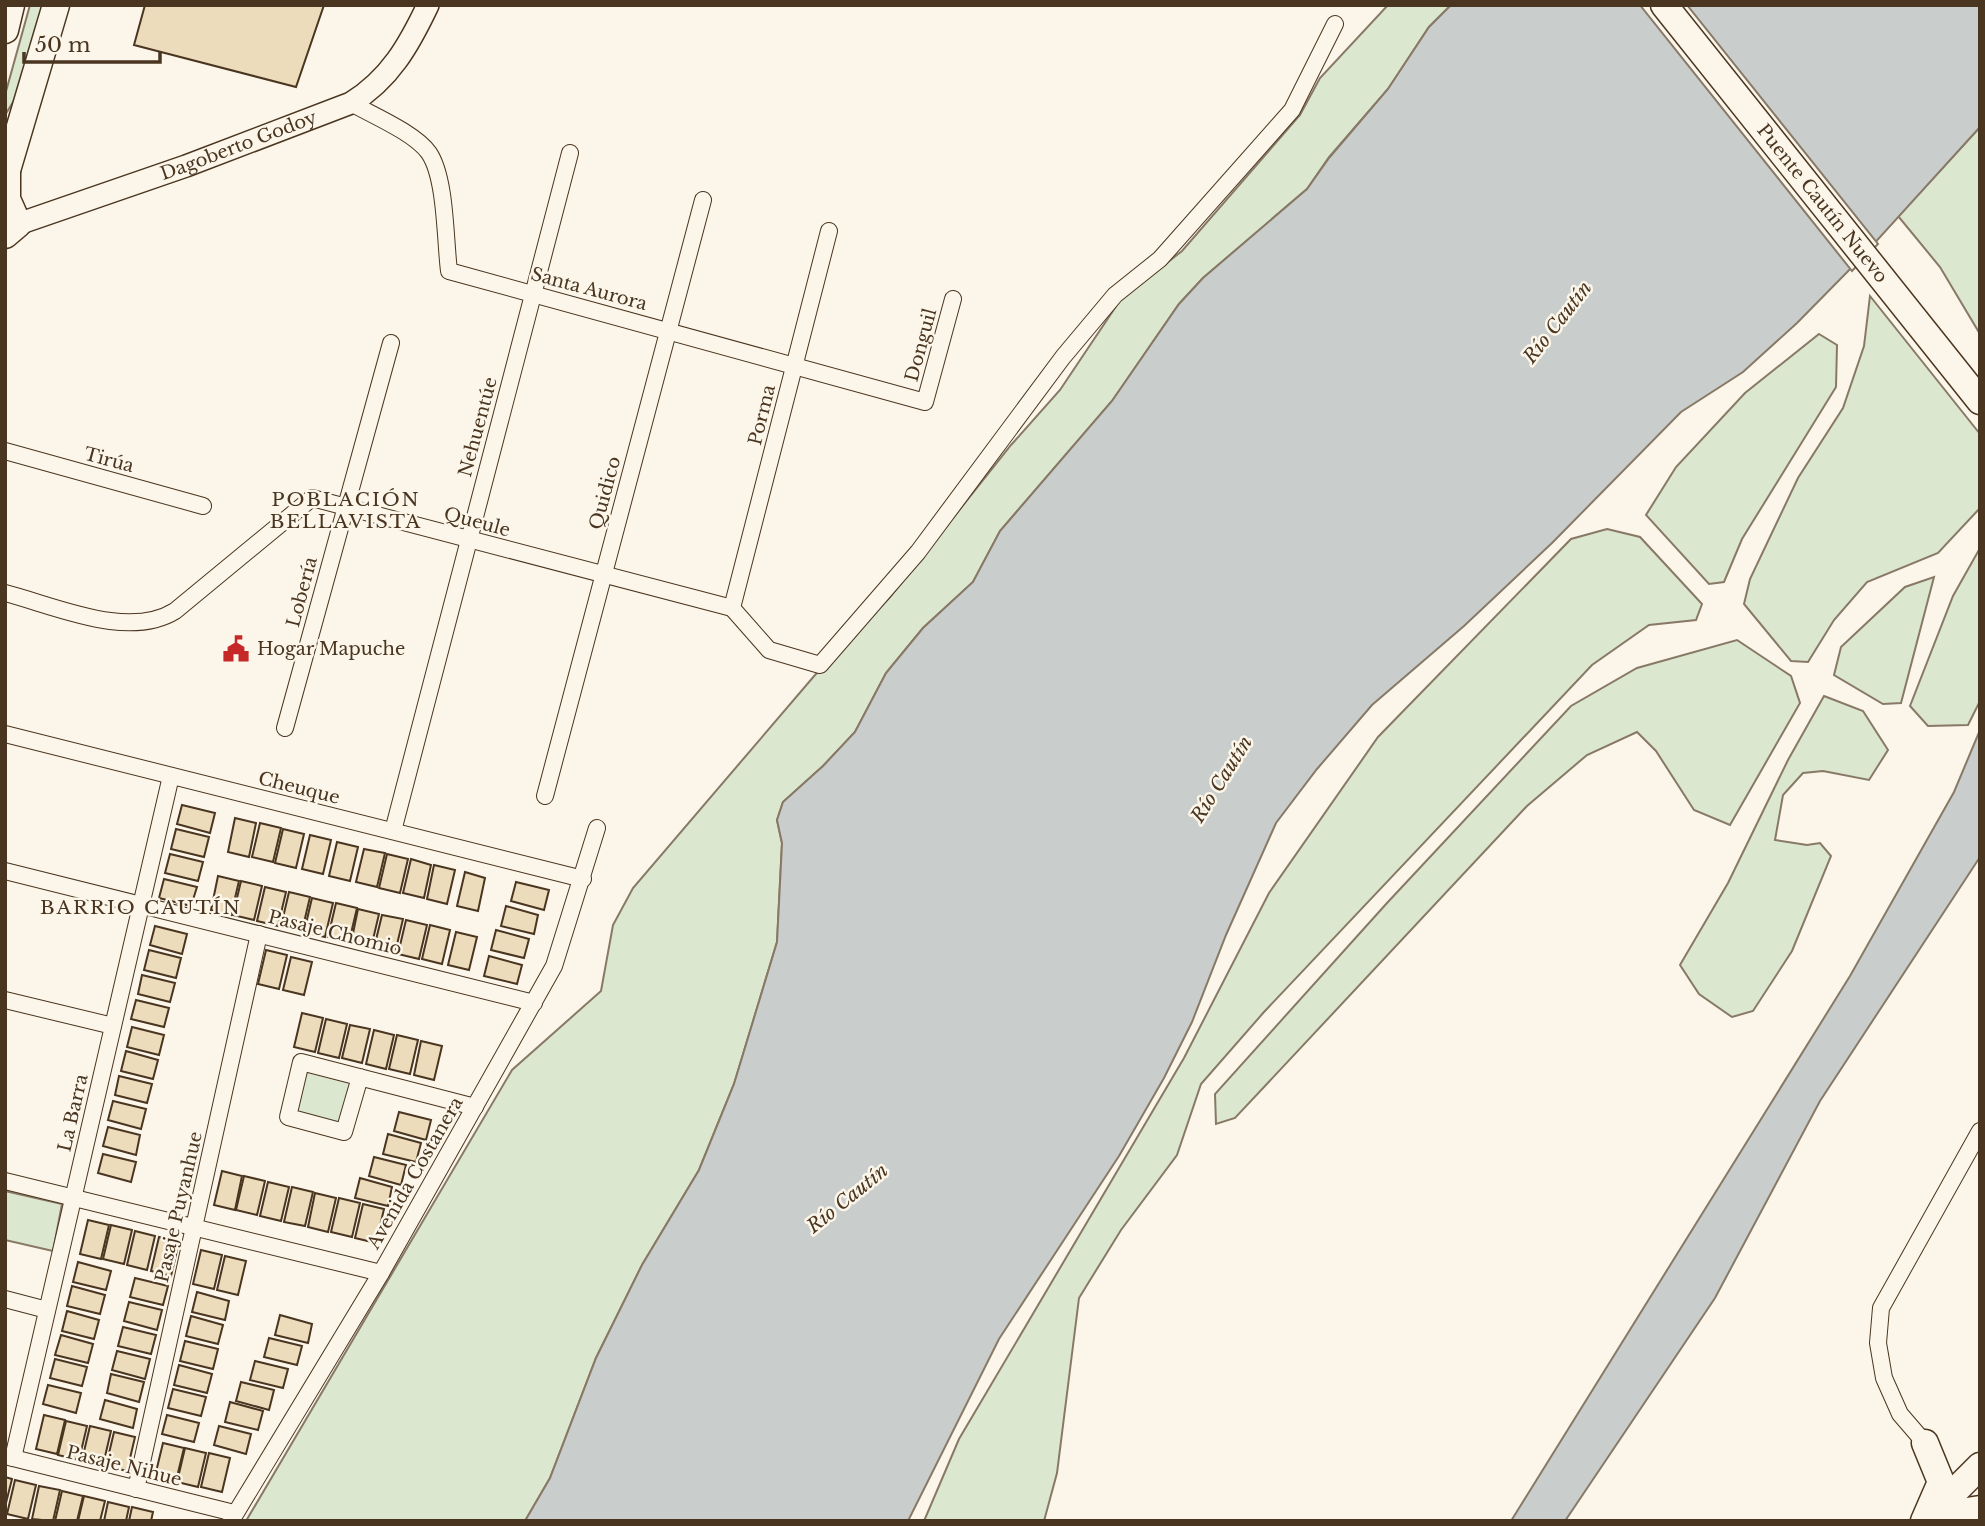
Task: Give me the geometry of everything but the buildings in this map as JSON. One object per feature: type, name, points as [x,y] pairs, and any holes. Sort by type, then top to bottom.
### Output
[{"type":"main road","points":[[5,30],[11,5]]},
{"type":"main road","points":[[9,226],[6,174],[56,5]]},
{"type":"main road","name":"Puente Cautín Nuevo","points":[[1664,5],[1980,401]]},
{"type":"main road","points":[[1926,1443],[1952,1458],[1971,1459],[1980,1455]]},
{"type":"main road","points":[[1926,1443],[1941,1482],[1927,1521]]},
{"type":"main road","points":[[1927,1521],[1980,1466]]},
{"type":"main road","points":[[1927,1521],[1947,1514],[1980,1510]]},
{"type":"main road","points":[[1970,1521],[1980,1510]]},
{"type":"street","name":"Dagoberto Godoy","points":[[9,226],[186,166],[351,103],[373,88],[394,67],[428,5]]},
{"type":"street","points":[[732,608],[769,650],[820,665],[918,552],[1054,368],[1115,295],[1160,259],[1292,110],[1335,24]]},
{"type":"street","name":"Santa Aurora","points":[[351,103],[415,139],[428,152],[436,169],[449,271],[925,402]]},
{"type":"street","name":"Nehuentúe","points":[[393,831],[569,153]]},
{"type":"street","name":"Quidico","points":[[545,796],[703,200]]},
{"type":"street","name":"Porma","points":[[732,608],[829,230]]},
{"type":"street","name":"Donguil","points":[[925,402],[953,299]]},
{"type":"street","name":"Lobería","points":[[285,729],[391,344]]},
{"type":"street","name":"Tirúa","points":[[5,451],[203,506]]},
{"type":"street","name":"Queule","points":[[5,593],[125,624],[146,623],[175,611],[312,498],[732,608]]},
{"type":"street","name":"Cheuque","points":[[5,734],[583,879]]},
{"type":"street","name":"La Barra","points":[[9,1457],[47,1310],[171,776]]},
{"type":"street","name":"Avenida Costanera","points":[[233,1517],[381,1273],[554,966],[597,828]]},
{"type":"street","name":"Pasaje Chomio","points":[[5,870],[534,1003]]},
{"type":"street","name":"Pasaje Puyanhue","points":[[136,1489],[259,934]]},
{"type":"street","points":[[5,999],[113,1026]]},
{"type":"street","points":[[360,1077],[344,1132],[288,1117],[302,1062],[360,1077],[475,1107]]},
{"type":"street","points":[[1926,1443],[1900,1414],[1884,1378],[1878,1343],[1881,1308],[1980,1131]]},
{"type":"street","points":[[5,1181],[381,1273]]},
{"type":"street","points":[[5,1299],[47,1310]]},
{"type":"street","name":"Pasaje Nihue","points":[[9,1457],[233,1517]]},
{"type":"green space","points":[[30,5],[43,5],[20,91],[5,115],[5,95]]},
{"type":"green space","points":[[1388,5],[1451,5],[1429,27],[1388,89],[1329,157],[1307,189],[1203,278],[1179,304],[1112,401],[1000,531],[973,582],[923,628],[886,673],[855,732],[783,802],[777,820],[782,843],[777,942],[734,1084],[699,1170],[642,1265],[596,1358],[550,1478],[525,1521],[246,1521],[512,1070],[601,991],[613,925],[633,888],[815,675],[890,597],[1011,445],[1060,390],[1121,299],[1182,251],[1300,115],[1320,78]]},
{"type":"green space","points":[[1980,127],[1980,334],[1940,267],[1898,216]]},
{"type":"green space","points":[[1870,296],[1980,434],[1980,508],[1938,553],[1867,582],[1834,620],[1808,662],[1791,661],[1744,604],[1750,579],[1798,478],[1843,408],[1864,346]]},
{"type":"green space","points":[[1819,334],[1837,345],[1836,387],[1742,539],[1724,582],[1709,584],[1646,515],[1676,467],[1745,393]]},
{"type":"green space","points":[[1607,529],[1640,537],[1702,604],[1696,620],[1649,625],[1592,665],[1264,1012],[1201,1084],[1177,1155],[1121,1230],[1079,1298],[1057,1473],[1044,1521],[924,1521],[959,1439],[1184,1058],[1269,893],[1378,737],[1571,539]]},
{"type":"green space","points":[[1980,548],[1980,701],[1968,725],[1928,726],[1910,706],[1953,596]]},
{"type":"green space","points":[[1934,577],[1901,703],[1883,704],[1834,675],[1841,647],[1905,587]]},
{"type":"green space","points":[[1737,640],[1791,676],[1800,703],[1730,825],[1694,810],[1656,751],[1637,732],[1587,755],[1527,806],[1235,1118],[1216,1124],[1215,1094],[1387,903],[1571,706],[1637,668]]},
{"type":"green space","points":[[1824,696],[1863,711],[1888,750],[1869,780],[1823,771],[1803,773],[1783,795],[1775,840],[1807,845],[1820,843],[1831,856],[1792,951],[1753,1011],[1732,1017],[1699,994],[1680,965],[1728,883],[1788,760]]},
{"type":"green space","points":[[304,1066],[354,1079],[342,1127],[293,1115]]},
{"type":"green space","points":[[5,1191],[62,1204],[53,1251],[5,1240]]},
{"type":"water","name":"Río Cautín","points":[[1451,5],[1980,5],[1980,127],[1861,258],[1797,323],[1743,372],[1681,412],[1552,543],[1464,626],[1372,705],[1317,769],[1276,823],[1226,935],[1192,1022],[1164,1078],[1119,1156],[999,1339],[908,1521],[525,1521],[550,1478],[596,1358],[642,1265],[699,1170],[734,1084],[777,942],[782,843],[777,820],[783,802],[855,732],[886,673],[923,628],[973,582],[1000,531],[1112,401],[1179,304],[1203,278],[1307,189],[1329,158],[1388,89],[1429,27]]},
{"type":"water","points":[[1980,730],[1980,857],[1820,1101],[1715,1298],[1565,1521],[1511,1521],[1850,976],[1954,792]]},
{"type":"pier","points":[[1640,5],[1687,5],[1878,244],[1852,271]]},
{"type":"place","name":"Hogar Mapuche","points":[[236,649]]},
{"type":"district","name":"POBLACIÓN BELLAVISTA","points":[[346,510]]},
{"type":"district","name":"BARRIO CAUTÍN","points":[[141,907]]}]
